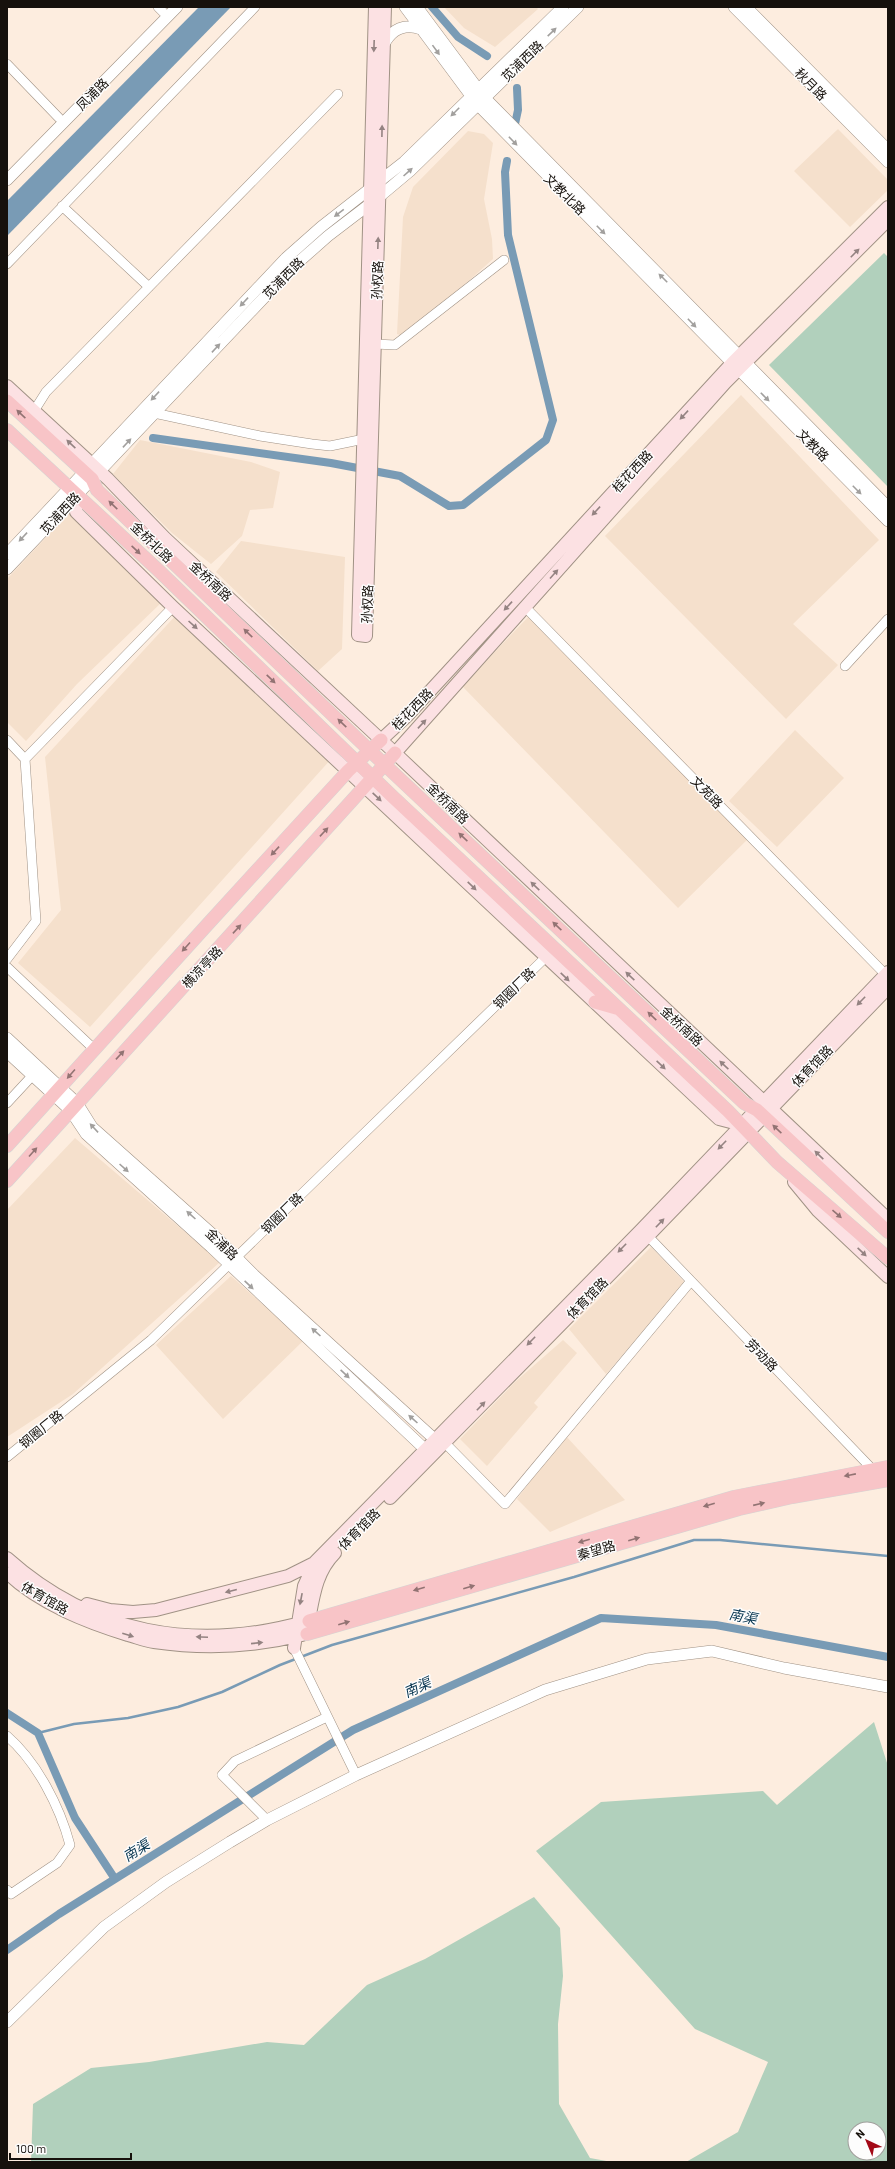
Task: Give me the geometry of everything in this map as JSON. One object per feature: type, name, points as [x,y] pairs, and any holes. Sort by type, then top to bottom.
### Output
[{"type":"main road","name":"孙权路","points":[[367,479],[358,635],[366,636],[367,479],[366,447],[373,197],[375,7]]},
{"type":"main road","name":"孙权路","points":[[366,447],[375,344],[373,197],[380,182],[385,7]]},
{"type":"main road","name":"桂花西路","points":[[381,740],[408,714],[888,207]]},
{"type":"main road","name":"桂花西路","points":[[396,752],[739,363],[888,220]]},
{"type":"main road","name":"金桥南路","points":[[7,386],[34,411],[92,472],[165,538],[381,740],[396,752],[592,940],[888,1232]]},
{"type":"main road","name":"金桥北路","points":[[7,401],[92,472],[97,490],[385,765]]},
{"type":"main road","name":"金桥北路","points":[[7,430],[157,569],[369,782]]},
{"type":"main road","name":"金桥北路","points":[[73,492],[76,512],[173,607],[353,766]]},
{"type":"main road","points":[[165,538],[173,562]]},
{"type":"main road","name":"横凉亭路","points":[[7,1146],[94,1048],[353,766],[381,740]]},
{"type":"main road","name":"横凉亭路","points":[[7,1181],[396,752]]},
{"type":"main road","name":"金桥南路","points":[[385,765],[744,1103],[764,1109],[888,1219]]},
{"type":"main road","points":[[369,782],[546,958],[719,1119],[745,1129]]},
{"type":"main road","points":[[369,782],[619,1009],[745,1129],[777,1162],[818,1211],[888,1277]]},
{"type":"main road","points":[[592,940],[598,964]]},
{"type":"main road","name":"体育馆路","points":[[51,1593],[110,1610],[133,1612],[156,1610],[288,1576],[320,1563],[429,1452],[440,1443],[745,1129],[887,975]]},
{"type":"main road","name":"体育馆路","points":[[764,1109],[888,988]]},
{"type":"main road","points":[[595,1002],[619,1009]]},
{"type":"main road","points":[[777,1162],[888,1258]]},
{"type":"main road","name":"秦望路","points":[[303,1622],[734,1498],[888,1467]]},
{"type":"main road","name":"秦望路","points":[[298,1643],[739,1509],[886,1480]]},
{"type":"main road","name":"体育馆路","points":[[7,1558],[51,1593],[78,1608],[117,1623],[180,1636],[209,1637],[254,1632],[303,1622]]},
{"type":"main road","name":"体育馆路","points":[[7,1573],[15,1581],[55,1605],[88,1622],[153,1642],[206,1646],[253,1643],[298,1643],[320,1563]]},
{"type":"street","name":"凤浦路","points":[[7,180],[177,7]]},
{"type":"street","points":[[7,264],[255,7]]},
{"type":"street","name":"文教北路","points":[[405,7],[421,29],[477,97],[739,363]]},
{"type":"street","name":"文教北路","points":[[416,7],[477,97]]},
{"type":"street","name":"苋浦西路","points":[[7,569],[73,492],[286,258],[321,227],[373,197],[410,171],[477,97],[563,7]]},
{"type":"street","name":"苋浦西路","points":[[380,182],[578,7]]},
{"type":"street","name":"秋月路","points":[[734,7],[888,162]]},
{"type":"street","name":"秋月路","points":[[746,7],[888,150]]},
{"type":"street","name":"凤浦路","points":[[7,170],[163,9]]},
{"type":"street","points":[[384,44],[388,35],[395,29],[408,26],[421,29]]},
{"type":"street","points":[[7,64],[59,118]]},
{"type":"street","points":[[34,411],[46,392],[338,94]]},
{"type":"street","name":"苋浦西路","points":[[92,472],[154,413],[294,266],[373,197]]},
{"type":"street","points":[[62,206],[149,287]]},
{"type":"street","points":[[375,344],[395,345],[504,260]]},
{"type":"street","name":"文教路","points":[[739,363],[888,507]]},
{"type":"street","name":"文教路","points":[[739,363],[888,521]]},
{"type":"street","points":[[154,413],[260,436],[330,446],[366,447]]},
{"type":"street","points":[[7,554],[73,492]]},
{"type":"street","points":[[26,759],[173,607]]},
{"type":"street","name":"文苑路","points":[[525,607],[887,975]]},
{"type":"street","points":[[845,666],[888,619]]},
{"type":"street","points":[[7,740],[26,759],[36,921],[7,959]]},
{"type":"street","name":"钢圈厂路","points":[[7,1457],[151,1340],[546,958]]},
{"type":"street","points":[[7,967],[94,1048]]},
{"type":"street","name":"金浦路","points":[[7,1038],[56,1091],[73,1107],[86,1134],[440,1443]]},
{"type":"street","name":"金浦路","points":[[7,1052],[32,1076],[56,1091]]},
{"type":"street","points":[[7,1103],[32,1076]]},
{"type":"street","name":"劳动路","points":[[645,1232],[873,1470],[886,1480]]},
{"type":"street","name":"金浦路","points":[[233,1261],[429,1452]]},
{"type":"street","points":[[440,1443],[505,1504],[691,1281]]},
{"type":"street","points":[[298,1643],[304,1669],[356,1775]]},
{"type":"street","points":[[7,2022],[104,1927],[166,1882],[267,1820],[356,1775],[545,1690],[648,1659],[712,1651],[784,1668],[888,1687]]},
{"type":"street","points":[[267,1820],[222,1775],[235,1761],[327,1716]]},
{"type":"street","points":[[7,1736],[35,1767],[65,1826],[70,1845],[57,1863],[11,1894],[7,1890]]},
{"type":"shaded area","points":[[444,7],[536,7],[538,9],[495,47],[464,28]]},
{"type":"shaded area","points":[[838,129],[888,180],[888,190],[850,227],[794,171]]},
{"type":"shaded area","points":[[468,131],[484,134],[493,143],[484,199],[492,239],[493,259],[406,337],[397,334],[403,217],[413,187]]},
{"type":"shaded area","points":[[741,395],[879,540],[793,624],[838,665],[786,719],[605,536]]},
{"type":"shaded area","points":[[140,440],[251,462],[280,472],[273,508],[250,510],[242,536],[211,564],[172,533],[113,474]]},
{"type":"shaded area","points":[[69,513],[163,601],[77,684],[26,741],[7,722],[7,579]]},
{"type":"shaded area","points":[[241,541],[345,557],[342,649],[318,671],[216,572]]},
{"type":"shaded area","points":[[178,613],[332,758],[90,1027],[18,963],[61,910],[45,757]]},
{"type":"shaded area","points":[[531,614],[750,837],[678,908],[462,686]]},
{"type":"shaded area","points":[[795,730],[844,778],[777,847],[729,801]]},
{"type":"shaded area","points":[[75,1138],[220,1262],[73,1394],[7,1437],[7,1210]]},
{"type":"shaded area","points":[[651,1247],[685,1283],[606,1374],[569,1329]]},
{"type":"shaded area","points":[[231,1276],[303,1341],[223,1419],[156,1345]]},
{"type":"shaded area","points":[[563,1340],[577,1353],[534,1403],[538,1407],[487,1466],[460,1439],[515,1382]]},
{"type":"shaded area","points":[[565,1435],[625,1500],[550,1532],[517,1499]]},
{"type":"green space","points":[[884,253],[888,257],[888,487],[769,365]]},
{"type":"green space","points":[[874,1722],[888,1766],[888,2162],[686,2162],[738,2132],[768,2062],[695,2029],[536,1851],[601,1802],[763,1791],[777,1805]]},
{"type":"green space","points":[[534,1897],[560,1928],[563,1976],[558,2024],[559,2104],[590,2158],[612,2162],[31,2162],[33,2104],[91,2068],[149,2062],[267,2042],[304,2045],[367,1985],[425,1959]]},
{"type":"water","points":[[199,7],[231,7],[7,236],[7,201]]},
{"type":"waterway","points":[[432,7],[458,37],[487,56]]},
{"type":"waterway","points":[[515,124],[518,110],[517,88]]},
{"type":"waterway","points":[[153,438],[331,463],[400,476],[449,506],[463,505],[546,440],[553,420],[508,235],[505,172],[507,161]]},
{"type":"waterway","points":[[38,1733],[74,1724],[128,1718],[178,1707],[222,1692],[280,1665],[332,1645],[574,1577],[694,1540],[720,1540],[888,1556]]},
{"type":"waterway","name":"南渠","points":[[7,1950],[59,1914],[353,1730],[601,1618],[716,1625],[888,1657]]},
{"type":"waterway","points":[[7,1713],[38,1733],[75,1818],[115,1879]]}]
